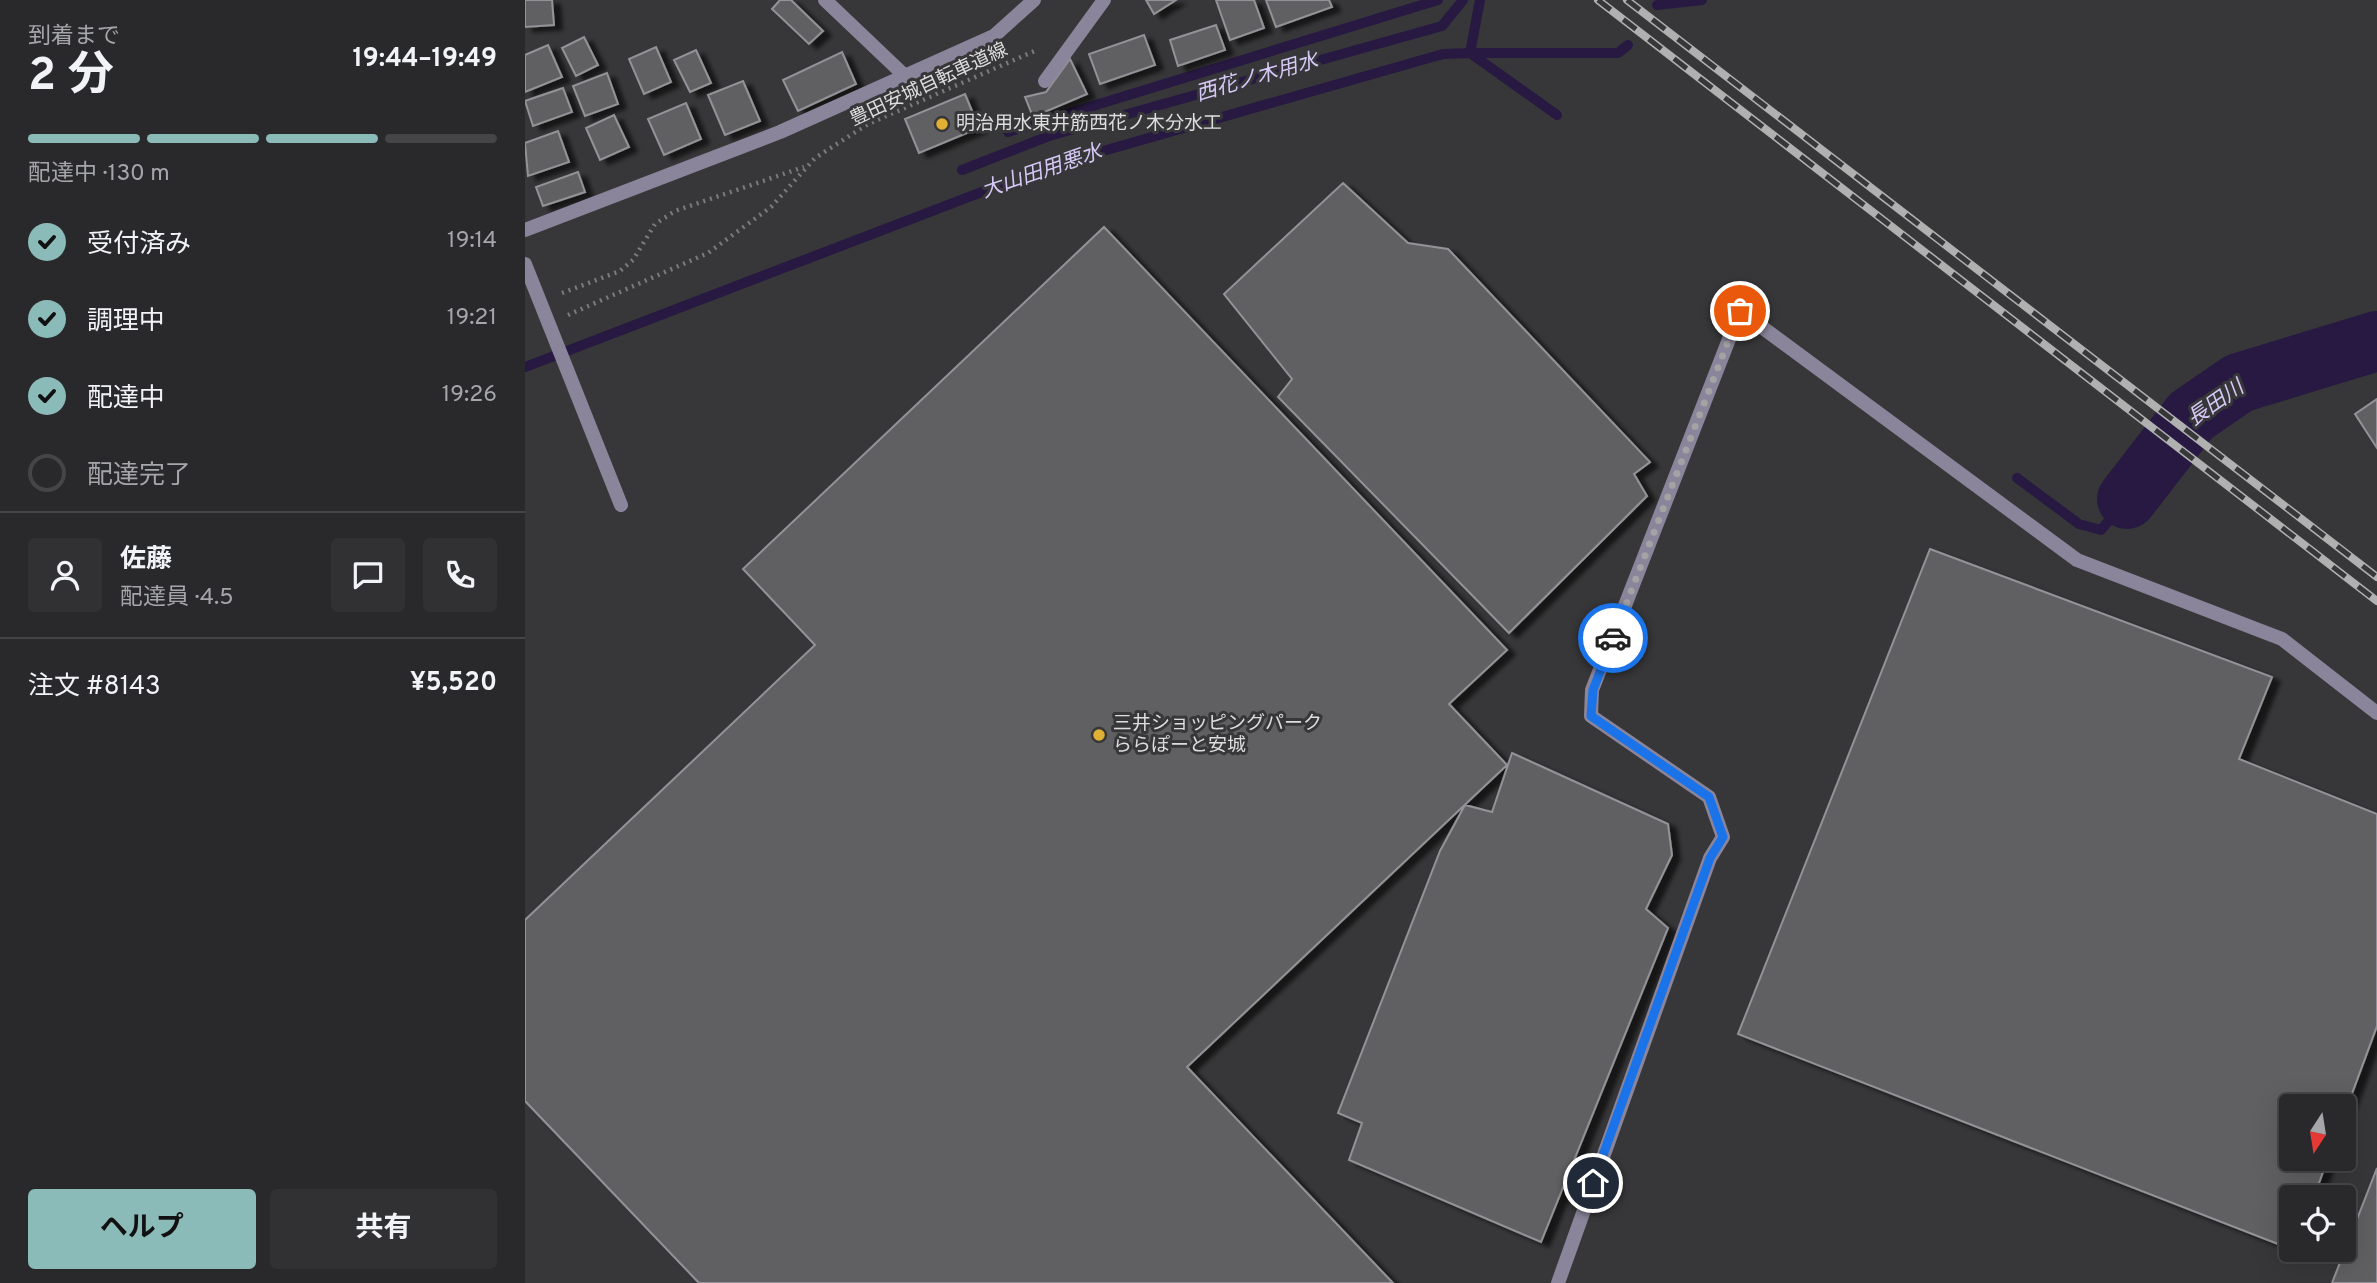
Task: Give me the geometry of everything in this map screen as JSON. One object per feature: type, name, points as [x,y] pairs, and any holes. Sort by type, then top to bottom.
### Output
[{"type":"street","points":[[825,0],[905,76]]},
{"type":"street","points":[[525,230],[780,132],[995,36],[1034,0]]},
{"type":"street","points":[[1045,81],[1104,0]]},
{"type":"street","points":[[525,264],[621,505]]},
{"type":"street","points":[[1557,1283],[1710,858],[1723,837],[1709,797],[1591,716],[1593,690],[1740,311],[2077,560],[2282,639],[2377,713]]},
{"type":"path","name":"豊田安城自転車道線","points":[[549,324],[708,253],[771,207],[815,158],[868,124],[1035,52],[1044,43]]},
{"type":"path","points":[[540,302],[620,271],[633,260],[655,224],[675,211],[807,166]]},
{"type":"building","points":[[525,0],[552,0],[554,25],[525,27]]},
{"type":"building","points":[[780,0],[791,0],[823,31],[809,44],[772,9]]},
{"type":"building","points":[[1146,0],[1176,0],[1154,14]]},
{"type":"building","points":[[1216,0],[1254,0],[1264,28],[1230,40]]},
{"type":"building","points":[[1266,0],[1329,0],[1332,7],[1276,27]]},
{"type":"building","points":[[1216,25],[1225,50],[1178,66],[1170,40]]},
{"type":"building","points":[[1144,35],[1155,65],[1100,84],[1089,54]]},
{"type":"building","points":[[584,37],[598,65],[576,76],[562,48]]},
{"type":"building","points":[[548,45],[562,77],[525,92],[525,55]]},
{"type":"building","points":[[656,47],[671,82],[644,94],[629,59]]},
{"type":"building","points":[[696,50],[711,83],[690,92],[674,60]]},
{"type":"building","points":[[842,52],[856,84],[798,111],[783,80]]},
{"type":"building","points":[[1070,59],[1087,94],[1033,117],[1025,97],[1046,92]]},
{"type":"building","points":[[607,73],[618,104],[585,116],[573,86]]},
{"type":"building","points":[[743,81],[760,121],[725,135],[708,95]]},
{"type":"building","points":[[563,88],[572,112],[533,126],[525,101]]},
{"type":"building","name":"明治用水東井筋西花ノ木分水工","points":[[965,94],[979,128],[919,153],[905,119]]},
{"type":"building","points":[[686,103],[701,139],[664,155],[648,119]]},
{"type":"building","points":[[614,115],[629,147],[600,160],[586,128]]},
{"type":"building","points":[[558,131],[569,162],[528,176],[525,143]]},
{"type":"building","points":[[578,172],[585,192],[543,206],[536,187]]},
{"type":"building","points":[[1343,183],[1408,243],[1448,249],[1650,462],[1634,474],[1647,496],[1509,633],[1278,397],[1292,379],[1224,294]]},
{"type":"building","name":"三井ショッピングパーク ららぽーと安城","points":[[1104,227],[1507,650],[1449,704],[1507,765],[1187,1067],[1393,1283],[699,1283],[525,1101],[525,920],[815,645],[743,569]]},
{"type":"building","points":[[2377,399],[2377,448],[2355,414]]},
{"type":"building","points":[[1930,549],[2272,677],[2239,759],[2377,814],[2377,1026],[2352,1094],[2279,1094],[2279,1171],[2323,1171],[2318,1185],[2279,1185],[2279,1244],[1738,1034]]},
{"type":"building","points":[[1512,753],[1668,824],[1672,855],[1646,909],[1668,928],[1541,1242],[1349,1160],[1362,1123],[1338,1113],[1440,851],[1465,805],[1492,812]]},
{"type":"building","points":[[2377,1168],[2377,1283],[2332,1283],[2340,1262],[2356,1262],[2356,1222]]},
{"type":"waterway","points":[[1008,132],[1438,0]]},
{"type":"waterway","name":"西花ノ木用水","points":[[962,170],[1049,136],[1442,26],[1463,0]]},
{"type":"waterway","name":"西花ノ木用水","points":[[1480,0],[1470,53],[1618,53],[1628,45]]},
{"type":"waterway","name":"西花ノ木用水","points":[[1657,5],[1702,0]]},
{"type":"waterway","name":"大山田用悪水","points":[[525,367],[1047,167],[1443,54],[1470,53],[1557,115]]},
{"type":"waterway","name":"長田川","points":[[2127,499],[2191,416],[2239,383],[2377,341]]},
{"type":"waterway","points":[[2017,478],[2079,524],[2101,530],[2127,499]]},
{"type":"railway","points":[[1598,0],[2377,601]]},
{"type":"railway","points":[[1627,0],[2377,577]]},
{"type":"way so far","points":[[1613,638],[1740,311]]},
{"type":"place","name":"明治用水東井筋西花ノ木分水工","points":[[942,124]]},
{"type":"place","name":"三井ショッピングパーク ららぽーと安城","points":[[1099,735]]},
{"type":"route","points":[[1593,1183],[1710,858],[1723,837],[1709,797],[1591,716],[1593,690],[1613,638]]}]
